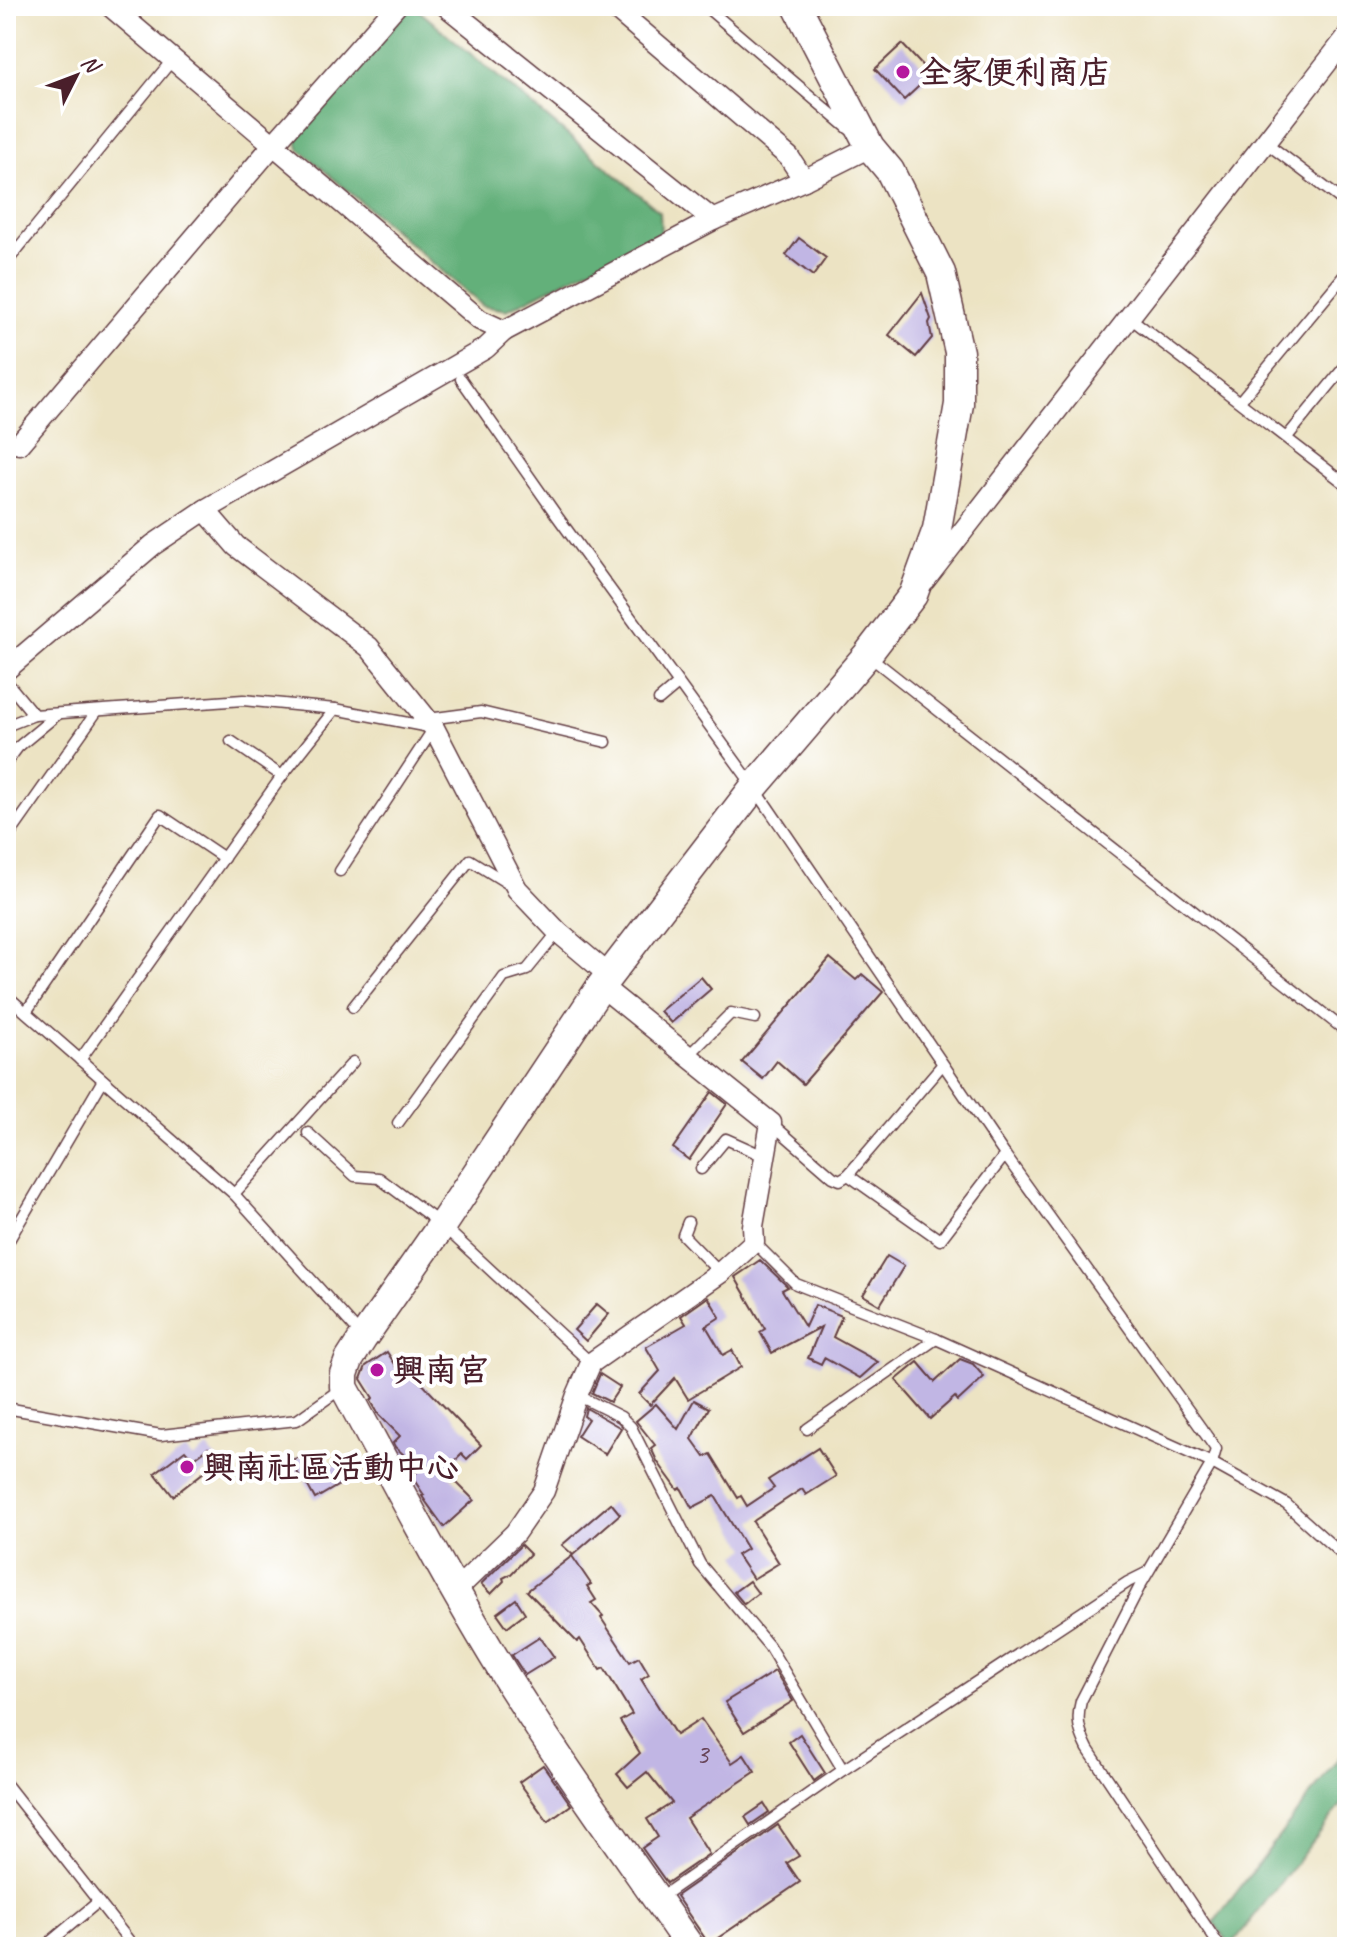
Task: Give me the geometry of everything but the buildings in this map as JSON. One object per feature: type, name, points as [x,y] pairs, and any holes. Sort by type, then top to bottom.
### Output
[{"type":"street","points":[[110,6],[480,320],[504,331]]},
{"type":"street","points":[[19,444],[274,144],[396,6]]},
{"type":"street","points":[[446,6],[713,220]]},
{"type":"street","points":[[612,6],[789,157],[804,180]]},
{"type":"street","points":[[797,6],[870,147],[890,171],[941,273],[959,352],[959,404],[937,529],[913,595]]},
{"type":"street","points":[[679,1943],[658,1899],[560,1760],[455,1591],[344,1387],[344,1374],[363,1338],[605,981],[754,787],[867,655],[1347,37]]},
{"type":"street","points":[[6,670],[153,545],[205,510],[486,348],[504,331],[713,220],[870,147]]},
{"type":"street","points":[[205,510],[236,546],[369,647],[431,723],[517,889],[605,981],[688,1056],[771,1123],[753,1226],[754,1242],[720,1273],[591,1363],[544,1491],[515,1533],[455,1591]]},
{"type":"lane","points":[[705,6],[870,147]]},
{"type":"lane","points":[[6,263],[173,59]]},
{"type":"lane","points":[[1265,142],[1347,204]]},
{"type":"lane","points":[[1240,401],[1347,272]]},
{"type":"lane","points":[[1129,317],[1347,485]]},
{"type":"lane","points":[[1287,437],[1347,364]]},
{"type":"lane","points":[[461,379],[754,787],[942,1065],[1216,1449],[1212,1463],[1148,1572],[1081,1701],[1077,1715],[1078,1730],[1088,1749],[1220,1947]]},
{"type":"lane","points":[[867,655],[1347,1032]]},
{"type":"lane","points":[[6,681],[34,715]]},
{"type":"lane","points":[[659,700],[678,684]]},
{"type":"lane","points":[[6,726],[34,715],[243,700],[431,723],[481,712],[606,742]]},
{"type":"lane","points":[[80,1060],[282,776],[335,709]]},
{"type":"lane","points":[[6,840],[97,711]]},
{"type":"lane","points":[[6,763],[18,747],[58,714]]},
{"type":"lane","points":[[340,871],[431,723]]},
{"type":"lane","points":[[231,741],[282,776]]},
{"type":"lane","points":[[26,1012],[160,815],[224,858]]},
{"type":"lane","points":[[353,1007],[470,860],[517,889]]},
{"type":"lane","points":[[398,1123],[504,977],[527,970],[558,932]]},
{"type":"lane","points":[[6,995],[234,1194],[363,1338]]},
{"type":"lane","points":[[688,1056],[731,1013],[755,1018]]},
{"type":"lane","points":[[234,1194],[353,1062]]},
{"type":"lane","points":[[771,1123],[840,1180],[848,1175],[942,1065]]},
{"type":"lane","points":[[6,1245],[103,1080]]},
{"type":"lane","points":[[308,1133],[355,1176],[379,1178],[442,1225],[591,1363]]},
{"type":"lane","points":[[701,1169],[726,1139],[766,1157]]},
{"type":"lane","points":[[848,1175],[940,1240],[1005,1155]]},
{"type":"lane","points":[[688,1222],[683,1235],[720,1273]]},
{"type":"lane","points":[[754,1242],[796,1284],[936,1339],[1212,1463],[1286,1504],[1347,1559]]},
{"type":"lane","points":[[807,1429],[936,1339]]},
{"type":"lane","points":[[6,1408],[161,1435],[297,1420],[344,1387]]},
{"type":"lane","points":[[577,1395],[621,1417],[631,1427],[700,1564],[769,1646],[843,1770]]},
{"type":"lane","points":[[658,1899],[843,1770],[1128,1582],[1148,1572]]},
{"type":"lane","points":[[6,1784],[134,1947]]},
{"type":"lane","points":[[44,1947],[98,1902]]},
{"type":"green space","points":[[417,9],[660,212],[661,233],[507,310],[483,306],[299,149],[296,135],[405,13]]},
{"type":"green space","points":[[1347,1747],[1347,1798],[1230,1947],[1214,1922]]},
{"type":"place","name":"全家便利商店","points":[[903,72]]},
{"type":"place","name":"興南宮","points":[[377,1370]]},
{"type":"place","name":"興南社區活動中心","points":[[187,1467]]}]
